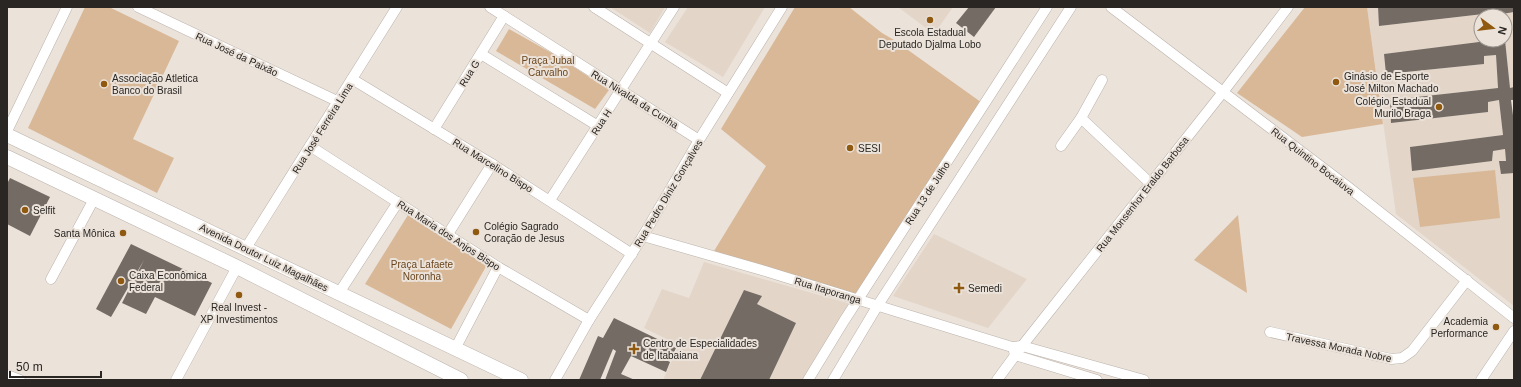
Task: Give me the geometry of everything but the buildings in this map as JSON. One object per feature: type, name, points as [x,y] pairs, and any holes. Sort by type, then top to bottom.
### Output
[{"type":"street","points":[[7,132],[67,7]]},
{"type":"street","name":"Rua José da Paixão","points":[[138,7],[337,101]]},
{"type":"street","name":"Rua José Ferreira Lima","points":[[246,248],[396,7]]},
{"type":"street","name":"Rua Nivalda da Cunha","points":[[490,7],[699,140]]},
{"type":"street","points":[[594,7],[728,93]]},
{"type":"street","name":"Rua H","points":[[550,200],[652,44],[674,7]]},
{"type":"street","name":"Rua Pedro Diniz Gonçalves","points":[[556,380],[589,320],[632,254],[699,140],[782,7]]},
{"type":"street","name":"Rua 13 de Julho","points":[[808,380],[844,321],[1048,7]]},
{"type":"street","name":"Rua 13 de Julho","points":[[833,380],[878,305],[1071,7]]},
{"type":"street","name":"Rua Quintino Bocaiuva","points":[[1111,7],[1467,280],[1514,318]]},
{"type":"street","name":"Rua Monsenhor Eraldo Barbosa","points":[[997,380],[1016,349],[1223,92],[1288,7]]},
{"type":"street","name":"Rua G","points":[[434,129],[504,16]]},
{"type":"street","points":[[481,54],[598,126]]},
{"type":"street","name":"Rua Marcelino Bispo","points":[[352,79],[550,200],[632,254]]},
{"type":"street","points":[[1061,146],[1081,118],[1102,80]]},
{"type":"street","points":[[1081,118],[1150,183]]},
{"type":"street","name":"Avenida Doutor Luiz Magalhães","points":[[7,135],[520,380]]},
{"type":"street","name":"Rua Maria dos Anjos Bispo","points":[[310,146],[498,266],[589,320]]},
{"type":"street","name":"Avenida Doutor Luiz Magalhães","points":[[7,157],[237,267],[461,380]]},
{"type":"street","points":[[448,234],[492,164]]},
{"type":"street","points":[[51,278],[94,199]]},
{"type":"street","points":[[339,293],[398,202]]},
{"type":"street","name":"Rua Itaporanga","points":[[643,236],[878,305],[1016,349],[1097,380]]},
{"type":"street","points":[[455,349],[498,266]]},
{"type":"street","points":[[176,380],[237,267]]},
{"type":"street","name":"Travessa Morada Nobre","points":[[1270,332],[1391,359],[1402,358],[1412,351],[1467,280]]},
{"type":"street","points":[[1481,380],[1514,331]]},
{"type":"street","name":"Rua Itaporanga","points":[[1016,349],[1144,380]]},
{"type":"street","points":[[7,374],[20,380]]},
{"type":"shaded area","points":[[610,7],[665,7],[650,33]]},
{"type":"shaded area","points":[[688,7],[765,7],[723,77],[665,42]]},
{"type":"shaded area","name":"Escola Estadual Deputado Djalma Lobo","points":[[898,7],[953,7],[934,34]]},
{"type":"shaded area","points":[[1367,7],[1378,7],[1380,26],[1473,15],[1473,44],[1384,54],[1386,74],[1484,64],[1484,56],[1496,55],[1498,88],[1390,100],[1391,123],[1488,112],[1488,102],[1499,100],[1503,135],[1411,147],[1492,161],[1493,151],[1505,149],[1506,161],[1500,161],[1514,173],[1514,306],[1396,214]]},
{"type":"shaded area","points":[[1513,12],[1514,87],[1510,88],[1506,48],[1513,48]]},
{"type":"shaded area","name":"Semedi","points":[[934,234],[1027,279],[988,328],[893,296]]},
{"type":"shaded area","points":[[704,262],[854,305],[805,380],[769,380],[796,323],[757,304],[761,296],[744,290],[700,380],[663,380],[679,345],[644,328],[662,289],[689,298]]},
{"type":"green space","name":"Associação Atletica Banco do Brasil","points":[[85,7],[109,7],[179,41],[133,139],[174,158],[157,193],[28,128]]},
{"type":"green space","name":"SESI","points":[[795,7],[849,7],[882,33],[985,105],[858,300],[711,256],[766,166],[721,129]]},
{"type":"green space","points":[[1305,7],[1367,7],[1383,124],[1302,137],[1237,93]]},
{"type":"green space","name":"Praça Jubal Carvalho","points":[[509,29],[557,56],[609,90],[595,109],[496,51]]},
{"type":"green space","points":[[1495,170],[1500,218],[1420,227],[1413,178]]},
{"type":"green space","name":"Praça Lafaete Noronha","points":[[408,215],[488,263],[451,329],[365,284]]},
{"type":"green space","points":[[1238,215],[1247,293],[1194,260]]},
{"type":"place","name":"Escola Estadual Deputado Djalma Lobo","points":[[930,20]]},
{"type":"place","name":"Ginásio de Esporte José Milton Machado","points":[[1336,82]]},
{"type":"place","name":"Associação Atletica Banco do Brasil","points":[[104,84]]},
{"type":"place","name":"Colégio Estadual Murilo Braga","points":[[1439,107]]},
{"type":"place","name":"SESI","points":[[850,148]]},
{"type":"place","name":"Selfit","points":[[25,210]]},
{"type":"place","name":"Colégio Sagrado Coração de Jesus","points":[[476,232]]},
{"type":"place","name":"Santa Mônica","points":[[123,233]]},
{"type":"place","name":"Caixa Econômica Federal","points":[[121,281]]},
{"type":"place","name":"Semedi","points":[[959,288]]},
{"type":"place","name":"Real Invest - XP Investimentos","points":[[239,295]]},
{"type":"place","name":"Academia Performance","points":[[1496,327]]},
{"type":"place","name":"Centro de Especialidades de Itabaiana","points":[[634,349]]}]
